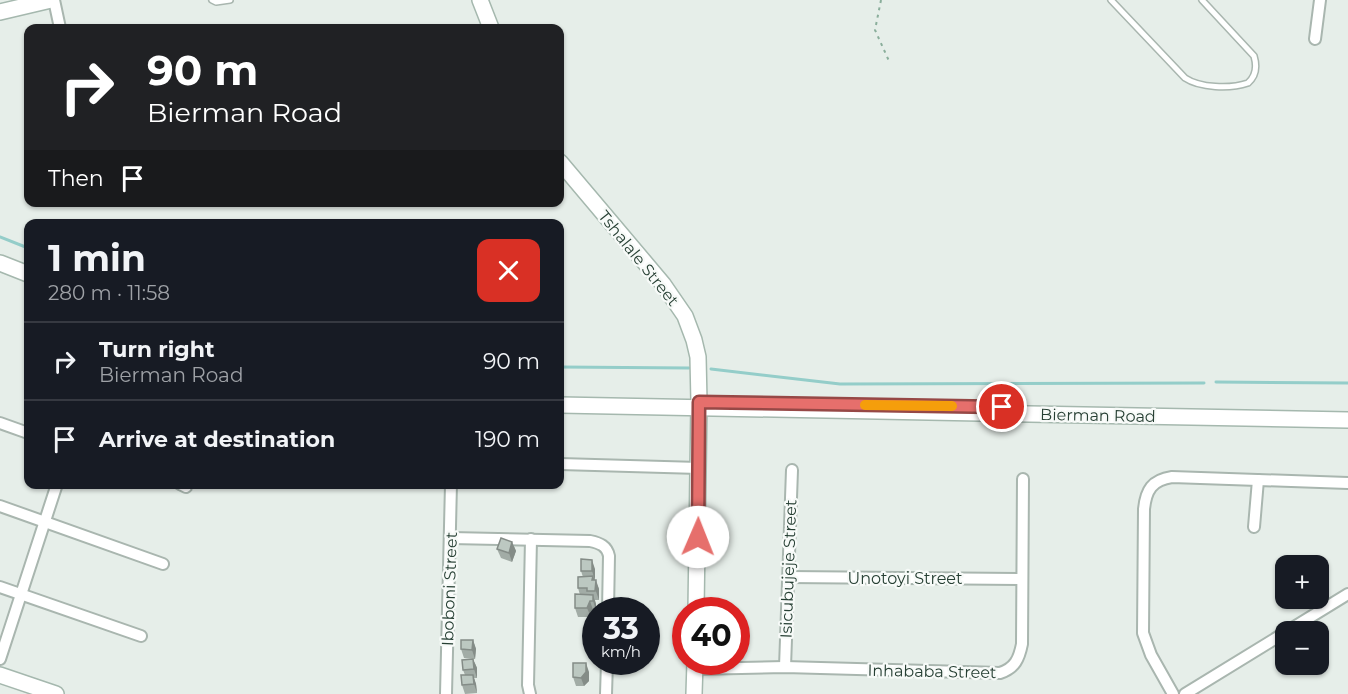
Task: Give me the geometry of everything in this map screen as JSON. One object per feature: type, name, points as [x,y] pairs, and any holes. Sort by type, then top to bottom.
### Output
[{"type":"main road","points":[[0,12],[53,0]]},
{"type":"main road","points":[[480,0],[489,24]]},
{"type":"main road","name":"Tshalale Street","points":[[564,167],[656,275],[685,316],[698,357],[696,597]]},
{"type":"main road","points":[[0,263],[24,272]]},
{"type":"main road","points":[[0,269],[24,278]]},
{"type":"main road","name":"Bierman Road","points":[[564,399],[1348,420]]},
{"type":"main road","name":"Bierman Road","points":[[564,405],[699,404],[1348,413]]},
{"type":"main road","points":[[0,675],[49,693]]},
{"type":"main road","points":[[694,694],[695,675]]},
{"type":"street","points":[[53,0],[59,24]]},
{"type":"street","points":[[1315,39],[1320,0]]},
{"type":"street","points":[[0,423],[24,432]]},
{"type":"street","points":[[564,464],[699,468]]},
{"type":"street","name":"Isicubujeje Street","points":[[785,668],[792,470]]},
{"type":"street","points":[[1173,694],[1151,655],[1143,633],[1144,508],[1148,491],[1154,483],[1172,477],[1348,483]]},
{"type":"street","name":"Inhababa Street","points":[[750,667],[1000,673],[1008,671],[1015,666],[1022,644],[1023,479]]},
{"type":"street","points":[[1254,527],[1258,480]]},
{"type":"street","points":[[0,659],[55,489]]},
{"type":"street","name":"Iboboni Street","points":[[446,694],[451,489]]},
{"type":"street","points":[[0,506],[163,564]]},
{"type":"street","points":[[451,538],[590,541],[603,545],[606,548],[609,563],[608,597]]},
{"type":"street","points":[[530,694],[528,685],[531,539]]},
{"type":"street","name":"Unotoyi Street","points":[[788,578],[1022,579]]},
{"type":"street","points":[[0,587],[141,636]]},
{"type":"street","points":[[1304,621],[1348,594]]},
{"type":"street","points":[[1185,694],[1275,639]]},
{"type":"street","points":[[606,694],[607,675]]},
{"type":"lane","points":[[212,0],[216,2],[230,0]]},
{"type":"lane","points":[[1111,0],[1185,78],[1192,82],[1216,85],[1252,80],[1255,70],[1254,56],[1202,0]]},
{"type":"path","points":[[881,0],[875,30],[889,61]]},
{"type":"building","points":[[501,538],[512,542],[509,553],[497,549]]},
{"type":"building","points":[[581,559],[592,560],[592,571],[581,571]]},
{"type":"building","points":[[593,576],[592,580],[596,580],[595,591],[578,588],[578,577]]},
{"type":"building","points":[[575,594],[593,595],[593,597],[582,597],[582,608],[575,608]]},
{"type":"building","points":[[461,640],[473,640],[472,650],[461,649]]},
{"type":"building","points":[[473,659],[474,669],[463,670],[462,660]]},
{"type":"building","points":[[573,663],[582,663],[584,675],[581,678],[573,677]]},
{"type":"building","points":[[461,675],[473,675],[474,684],[462,685]]},
{"type":"waterway","points":[[0,237],[24,246]]},
{"type":"waterway","points":[[564,367],[689,368]]},
{"type":"waterway","points":[[711,369],[840,384],[1204,383]]},
{"type":"waterway","points":[[1216,382],[1348,383]]},
{"type":"slow traffic","points":[[865,405],[952,406]]},
{"type":"route","points":[[698,537],[699,402],[1002,407]]}]
